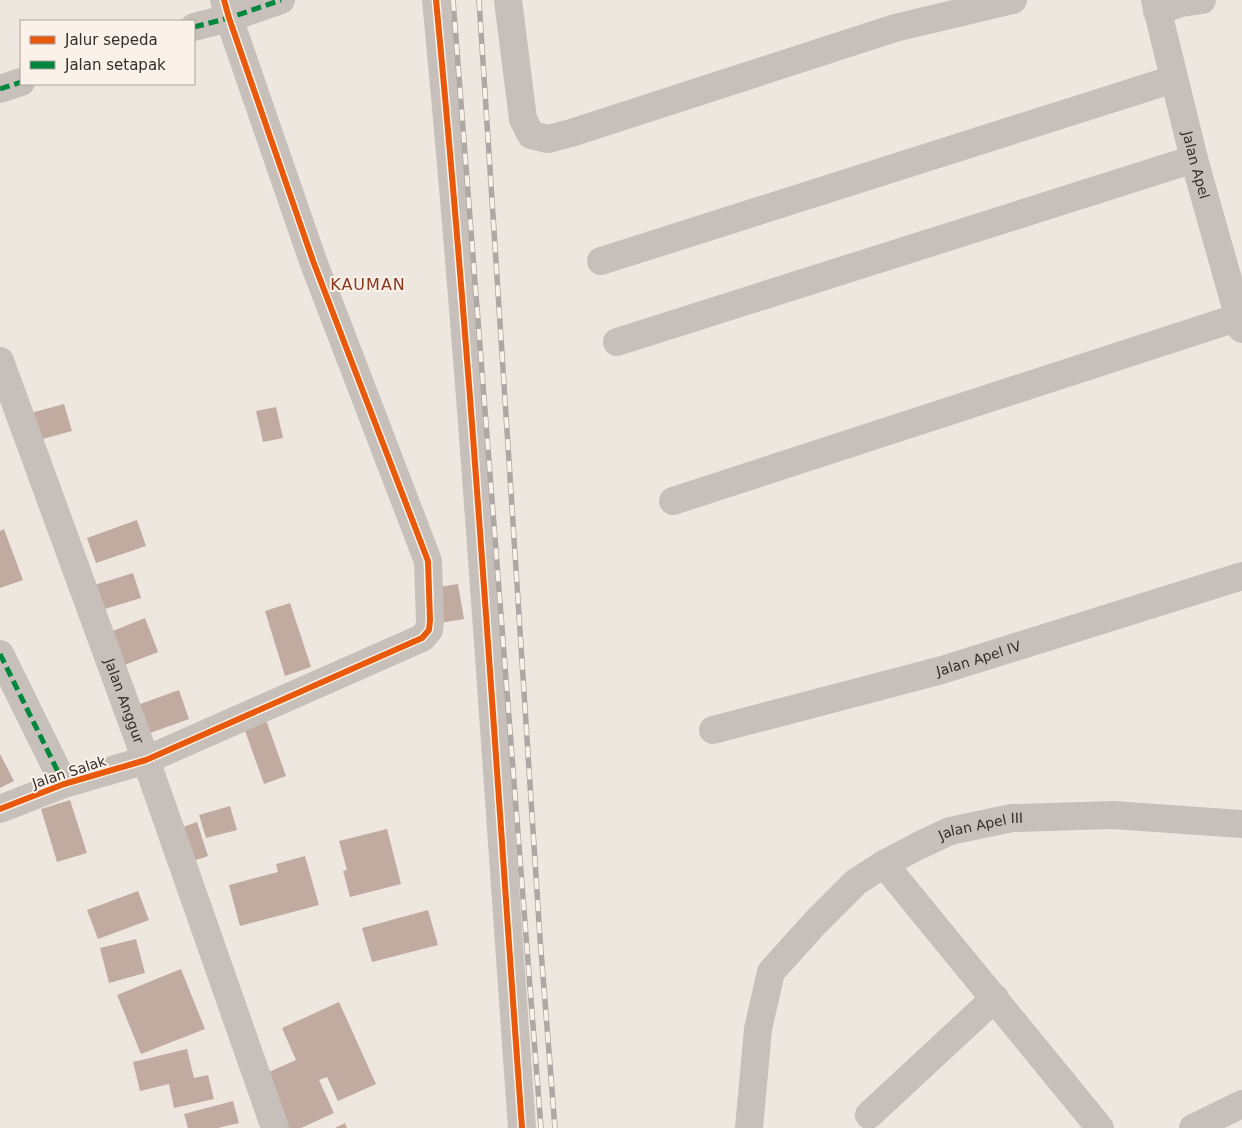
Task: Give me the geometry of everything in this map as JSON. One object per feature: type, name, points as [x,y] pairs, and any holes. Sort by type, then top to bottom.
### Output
[{"type":"street","points":[[195,26],[227,9],[281,0]]},
{"type":"street","points":[[436,0],[455,204],[488,638],[522,1128]]},
{"type":"street","points":[[508,0],[523,118],[531,135],[548,139],[895,28],[1013,0]]},
{"type":"street","points":[[1156,5],[1202,0]]},
{"type":"street","name":"Jalan Apel","points":[[1156,5],[1194,159],[1240,323]]},
{"type":"street","name":"Jalan Salak","points":[[0,809],[64,784],[146,760],[422,638],[429,630],[428,561],[313,260],[227,9]]},
{"type":"street","points":[[601,261],[1174,79]]},
{"type":"street","points":[[0,89],[20,82]]},
{"type":"street","points":[[618,342],[1194,159]]},
{"type":"street","points":[[673,502],[1240,323]]},
{"type":"street","name":"Jalan Anggur","points":[[0,361],[146,760],[275,1128]]},
{"type":"street","name":"Jalan Apel IV","points":[[713,730],[942,670],[1242,576]]},
{"type":"street","points":[[0,654],[64,784]]},
{"type":"street","name":"Jalan Apel III","points":[[749,1128],[758,1029],[771,972],[815,923],[856,882],[884,864],[950,831],[1012,818],[1114,815],[1242,824]]},
{"type":"street","points":[[884,864],[1100,1128]]},
{"type":"street","points":[[869,1115],[995,998]]},
{"type":"street","points":[[1195,1127],[1242,1104]]},
{"type":"building","points":[[64,404],[72,431],[35,441],[27,414]]},
{"type":"building","points":[[276,407],[283,438],[263,442],[256,411]]},
{"type":"building","points":[[137,520],[146,546],[96,563],[87,538]]},
{"type":"building","points":[[4,529],[23,580],[0,588],[0,531]]},
{"type":"building","points":[[133,573],[141,598],[95,612],[88,587]]},
{"type":"building","points":[[458,584],[464,619],[440,623],[432,588]]},
{"type":"building","points":[[290,603],[311,667],[285,676],[265,611]]},
{"type":"building","points":[[145,618],[158,652],[117,668],[103,635]]},
{"type":"building","points":[[179,690],[189,719],[139,737],[129,708]]},
{"type":"building","points":[[266,720],[286,776],[264,784],[244,728]]},
{"type":"building","points":[[0,754],[14,781],[0,788]]},
{"type":"building","points":[[70,800],[87,853],[57,862],[41,809]]},
{"type":"building","points":[[230,806],[237,830],[206,838],[199,815]]},
{"type":"building","points":[[197,822],[208,856],[184,864],[172,831]]},
{"type":"building","points":[[387,829],[401,884],[350,897],[343,871],[347,870],[339,841]]},
{"type":"building","points":[[305,856],[319,905],[240,926],[229,885],[278,872],[276,864]]},
{"type":"building","points":[[138,891],[149,920],[98,939],[87,910]]},
{"type":"building","points":[[428,910],[438,945],[372,962],[362,928]]},
{"type":"building","points":[[136,939],[145,973],[109,983],[100,948]]},
{"type":"building","points":[[181,969],[205,1029],[141,1054],[117,995]]},
{"type":"building","points":[[339,1002],[376,1084],[338,1101],[327,1077],[319,1080],[334,1113],[301,1128],[285,1128],[262,1075],[296,1060],[282,1028]]},
{"type":"building","points":[[187,1049],[194,1078],[208,1075],[214,1099],[174,1108],[169,1084],[140,1091],[133,1062]]},
{"type":"building","points":[[233,1101],[239,1123],[218,1128],[188,1128],[184,1114]]},
{"type":"building","points":[[345,1123],[347,1128],[335,1128]]},
{"type":"railway","points":[[453,0],[541,1128]]},
{"type":"railway","points":[[479,0],[540,938],[555,1128]]},
{"type":"marked path","points":[[195,27],[229,18],[281,0]]},
{"type":"marked path","points":[[0,89],[20,82]]},
{"type":"marked path","points":[[0,654],[64,784]]},
{"type":"cycle path","points":[[0,809],[64,784],[146,760],[422,638],[429,630],[428,561],[313,261],[224,0]]},
{"type":"cycle path","points":[[436,0],[472,423],[522,1128]]},
{"type":"district","name":"KAUMAN","points":[[368,284]]}]
